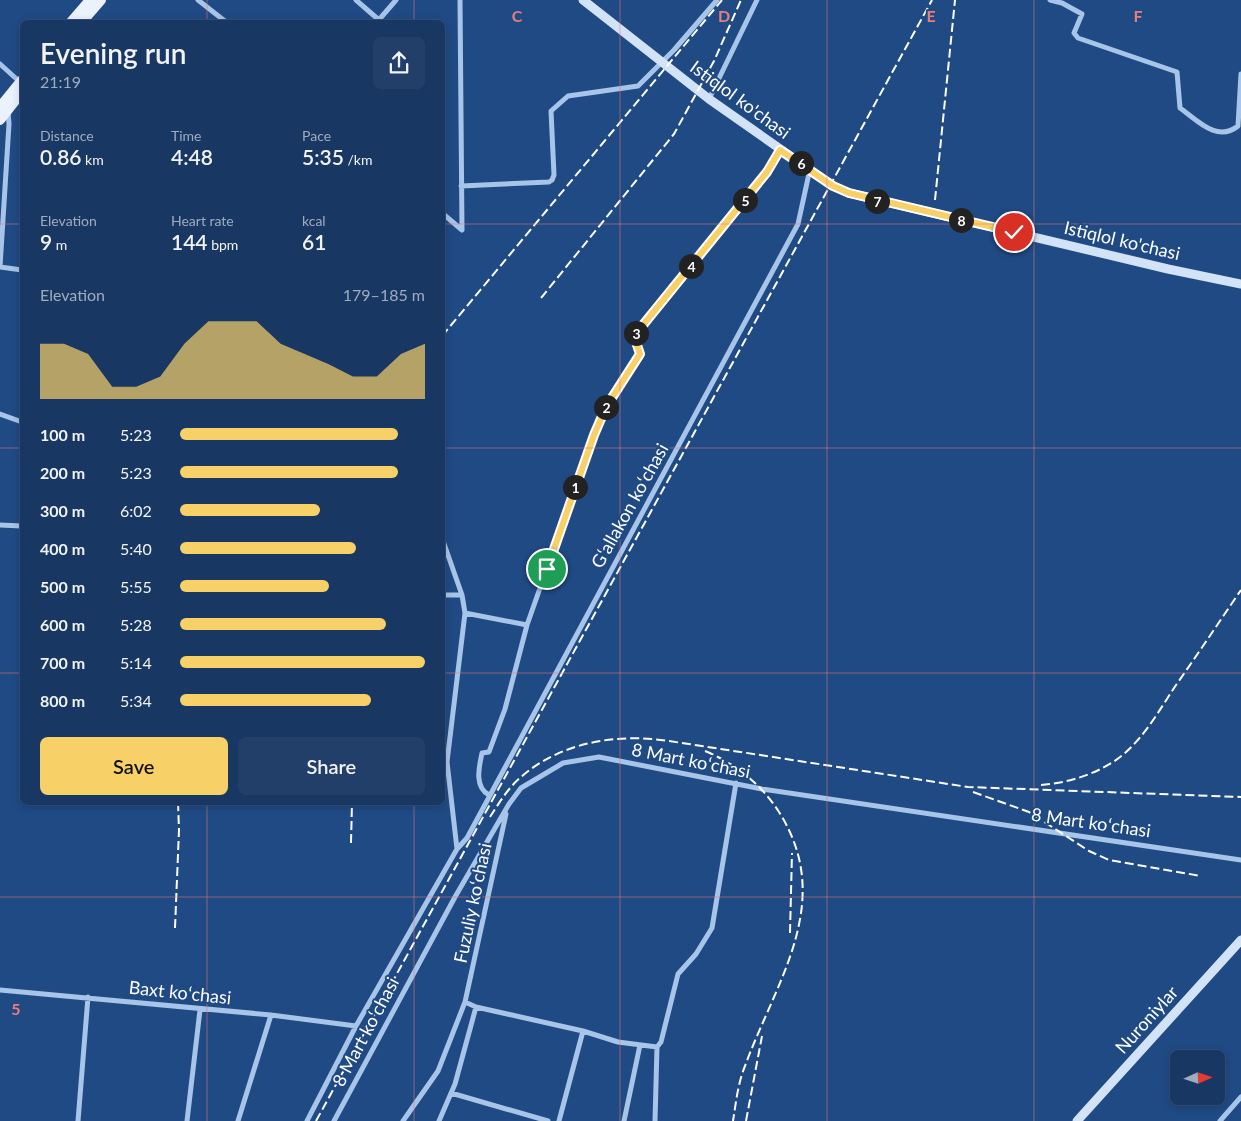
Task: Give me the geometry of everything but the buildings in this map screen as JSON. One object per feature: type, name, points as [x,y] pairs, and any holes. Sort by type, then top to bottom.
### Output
[{"type":"main road","points":[[73,20],[90,0]]},
{"type":"main road","points":[[84,20],[101,0]]},
{"type":"main road","name":"Istiqlol ko'chasi","points":[[583,0],[709,99],[833,186],[863,198],[923,210],[1168,269],[1241,284]]},
{"type":"main road","points":[[0,120],[3,107],[20,90]]},
{"type":"main road","name":"Nuroniylar","points":[[1077,1121],[1241,940]]},
{"type":"street","points":[[198,0],[223,20]]},
{"type":"street","points":[[356,0],[377,20]]},
{"type":"street","points":[[379,20],[396,0]]},
{"type":"street","points":[[445,216],[462,230],[460,0]]},
{"type":"street","points":[[461,186],[551,182],[554,175],[551,111],[568,96],[638,86],[662,63],[717,0]]},
{"type":"street","points":[[709,99],[757,0]]},
{"type":"street","points":[[1050,0],[1062,3],[1082,14],[1074,33],[1078,38],[1177,72],[1180,108],[1212,132],[1229,131],[1238,126],[1241,74]]},
{"type":"street","points":[[0,64],[20,86]]},
{"type":"street","points":[[3,107],[0,267],[20,270]]},
{"type":"street","points":[[489,795],[482,791],[480,785],[481,755],[483,752],[489,752],[500,724],[527,625],[594,435],[606,407],[640,354],[634,336],[767,172],[780,150]]},
{"type":"street","name":"Gʻallakon koʻchasi","points":[[307,1121],[356,1026],[457,850],[467,838],[798,224],[810,169]]},
{"type":"street","points":[[0,414],[20,421]]},
{"type":"street","points":[[0,525],[20,526]]},
{"type":"street","points":[[445,546],[462,594],[465,613],[447,762],[457,850]]},
{"type":"street","points":[[445,595],[462,594]]},
{"type":"street","points":[[465,613],[527,625]]},
{"type":"street","name":"8 Mart koʻchasi","points":[[334,1121],[458,890],[507,809],[521,788],[563,763],[599,757],[736,783],[1241,860]]},
{"type":"street","points":[[655,1121],[657,1047],[661,1042],[678,974],[696,954],[712,928],[736,783]]},
{"type":"street","name":"Fuzuliy koʻchasi","points":[[403,1121],[438,1071],[465,1002],[507,809]]},
{"type":"street","name":"Baxt koʻchasi","points":[[0,990],[88,997],[200,1010],[271,1015],[356,1026]]},
{"type":"street","points":[[78,1121],[88,997]]},
{"type":"street","points":[[465,1002],[476,1007],[583,1030],[618,1042],[657,1047]]},
{"type":"street","points":[[439,1121],[451,1093],[476,1007]]},
{"type":"street","points":[[187,1121],[200,1010]]},
{"type":"street","points":[[238,1121],[271,1015]]},
{"type":"street","points":[[559,1121],[583,1030]]},
{"type":"street","points":[[624,1121],[640,1045]]},
{"type":"street","points":[[451,1093],[548,1121]]},
{"type":"street","points":[[1220,1121],[1241,1097]]},
{"type":"railway","points":[[445,332],[722,0]]},
{"type":"railway","points":[[541,298],[674,134],[714,61],[741,0]]},
{"type":"railway","points":[[316,1121],[932,0]]},
{"type":"railway","points":[[935,200],[955,0]]},
{"type":"railway","points":[[1041,785],[1060,783],[1087,775],[1123,755],[1156,716],[1241,590]]},
{"type":"railway","points":[[490,817],[516,781],[554,755],[590,743],[630,738],[669,741],[968,787],[1241,797]]},
{"type":"railway","points":[[705,751],[727,762],[747,776],[772,802],[795,845],[802,878],[801,910],[795,941],[743,1072],[737,1093],[733,1121]]},
{"type":"railway","points":[[973,792],[1029,812],[1089,851],[1109,860],[1201,876]]},
{"type":"railway","points":[[175,928],[179,830],[178,805]]},
{"type":"railway","points":[[351,843],[352,805]]},
{"type":"railway","points":[[790,933],[792,853]]},
{"type":"railway","points":[[746,1121],[762,1036]]},
{"type":"route","points":[[547,569],[594,435],[606,407],[641,352],[634,336],[767,172],[780,150],[833,186],[863,198],[1014,232]]}]
